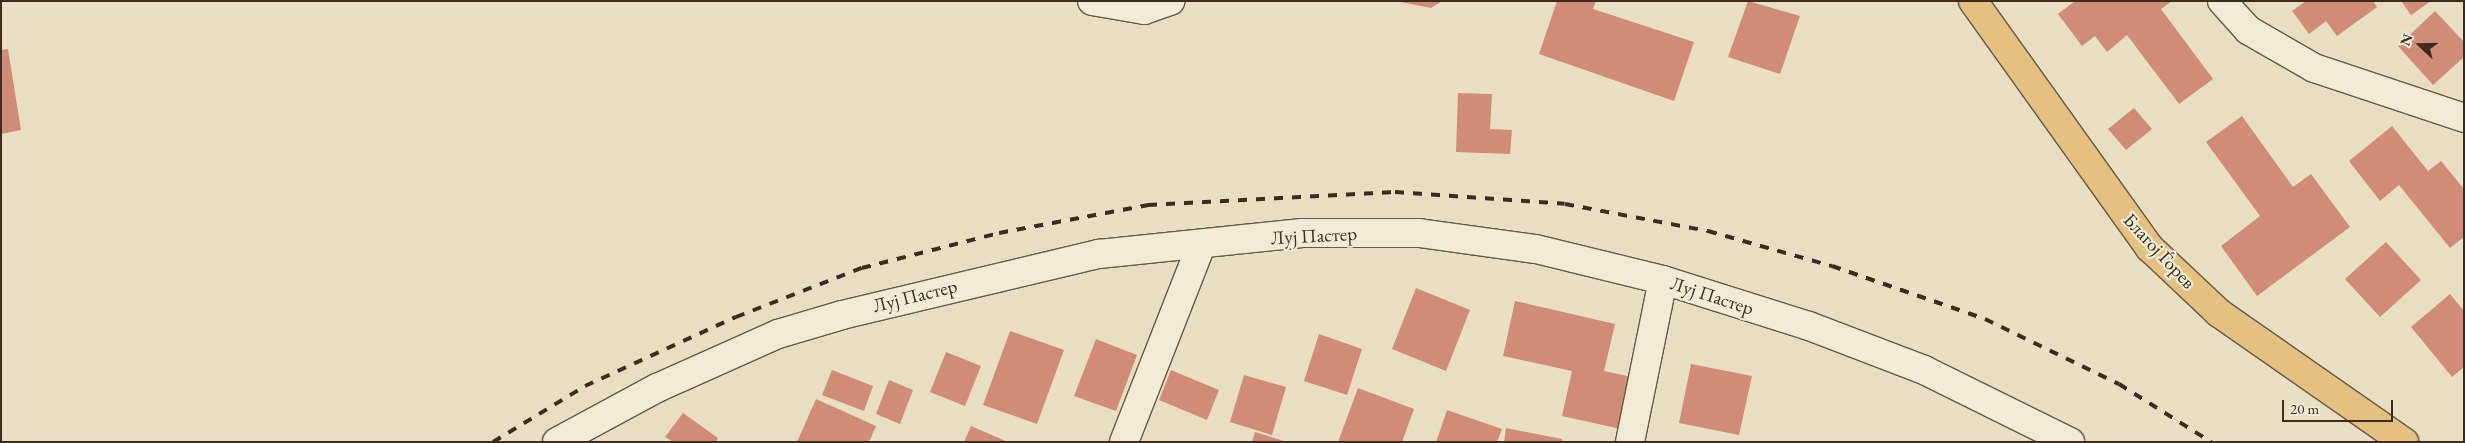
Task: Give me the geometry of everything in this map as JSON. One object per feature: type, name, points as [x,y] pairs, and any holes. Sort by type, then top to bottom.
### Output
[{"type":"main road","name":"Благој Ѓорев","points":[[1973,1],[2150,248],[2219,313],[2404,442]]},
{"type":"street","points":[[1092,1],[1144,10],[1170,1]]},
{"type":"street","points":[[2222,1],[2248,30],[2314,68],[2464,118]]},
{"type":"street","name":"Луј Пастер","points":[[557,442],[657,388],[778,334],[1000,275],[1099,254],[1201,246],[1302,233],[1419,233],[1536,248],[1663,280],[1808,326],[1924,370],[2070,442]]},
{"type":"street","points":[[1124,442],[1201,246]]},
{"type":"street","points":[[1630,442],[1663,280]]},
{"type":"building","points":[[1396,1],[1442,1],[1431,8]]},
{"type":"building","points":[[1557,1],[1596,1],[1593,9],[1694,42],[1674,101],[1539,54]]},
{"type":"building","points":[[1748,1],[1800,16],[1780,74],[1728,57]]},
{"type":"building","points":[[2075,1],[2172,1],[2161,9],[2213,79],[2179,104],[2127,35],[2107,52],[2095,36],[2082,46],[2058,14]]},
{"type":"building","points":[[2306,1],[2373,1],[2377,7],[2337,36],[2326,21],[2309,34],[2292,11]]},
{"type":"building","points":[[2401,1],[2431,1],[2411,15]]},
{"type":"building","points":[[2435,11],[2464,42],[2464,57],[2433,85],[2398,46]]},
{"type":"building","points":[[8,49],[21,130],[1,134],[1,50]]},
{"type":"building","points":[[1458,93],[1492,94],[1490,129],[1512,130],[1510,154],[1456,152]]},
{"type":"building","points":[[2134,108],[2152,129],[2126,150],[2108,129]]},
{"type":"building","points":[[2242,116],[2293,187],[2311,174],[2350,227],[2257,296],[2221,246],[2260,216],[2206,142]]},
{"type":"building","points":[[2392,126],[2428,171],[2441,161],[2464,189],[2464,237],[2450,248],[2399,185],[2380,201],[2349,161]]},
{"type":"building","points":[[2386,242],[2421,280],[2380,317],[2345,279]]},
{"type":"building","points":[[1416,288],[1470,310],[1446,371],[1392,349]]},
{"type":"building","points":[[2450,294],[2464,311],[2464,367],[2452,377],[2411,327]]},
{"type":"building","points":[[1515,301],[1615,324],[1604,371],[1637,378],[1625,430],[1562,416],[1572,371],[1503,356]]},
{"type":"building","points":[[1010,331],[1064,350],[1037,424],[983,405]]},
{"type":"building","points":[[1319,334],[1362,349],[1347,395],[1304,381]]},
{"type":"building","points":[[1096,339],[1137,355],[1116,411],[1074,396]]},
{"type":"building","points":[[946,352],[981,366],[965,406],[930,392]]},
{"type":"building","points":[[1691,364],[1752,376],[1739,435],[1679,423]]},
{"type":"building","points":[[832,370],[873,386],[864,411],[822,395]]},
{"type":"building","points":[[1171,370],[1219,390],[1207,420],[1159,400]]},
{"type":"building","points":[[1244,375],[1286,387],[1272,435],[1230,422]]},
{"type":"building","points":[[889,380],[913,390],[900,424],[876,414]]},
{"type":"building","points":[[1358,388],[1414,409],[1402,442],[1338,442]]},
{"type":"building","points":[[816,399],[876,426],[869,442],[797,442]]},
{"type":"building","points":[[1447,410],[1502,429],[1497,442],[1436,442]]},
{"type":"building","points":[[683,413],[718,438],[716,442],[673,442],[665,437]]},
{"type":"building","points":[[971,426],[1008,442],[964,442]]},
{"type":"building","points":[[1506,428],[1562,439],[1562,442],[1504,442]]},
{"type":"building","points":[[1255,432],[1284,441],[1284,442],[1252,442]]},
{"type":"railway","points":[[493,442],[585,386],[736,317],[862,268],[999,233],[1148,205],[1395,192],[1565,204],[1708,231],[1832,266],[1985,319],[2119,384],[2211,442]]}]
